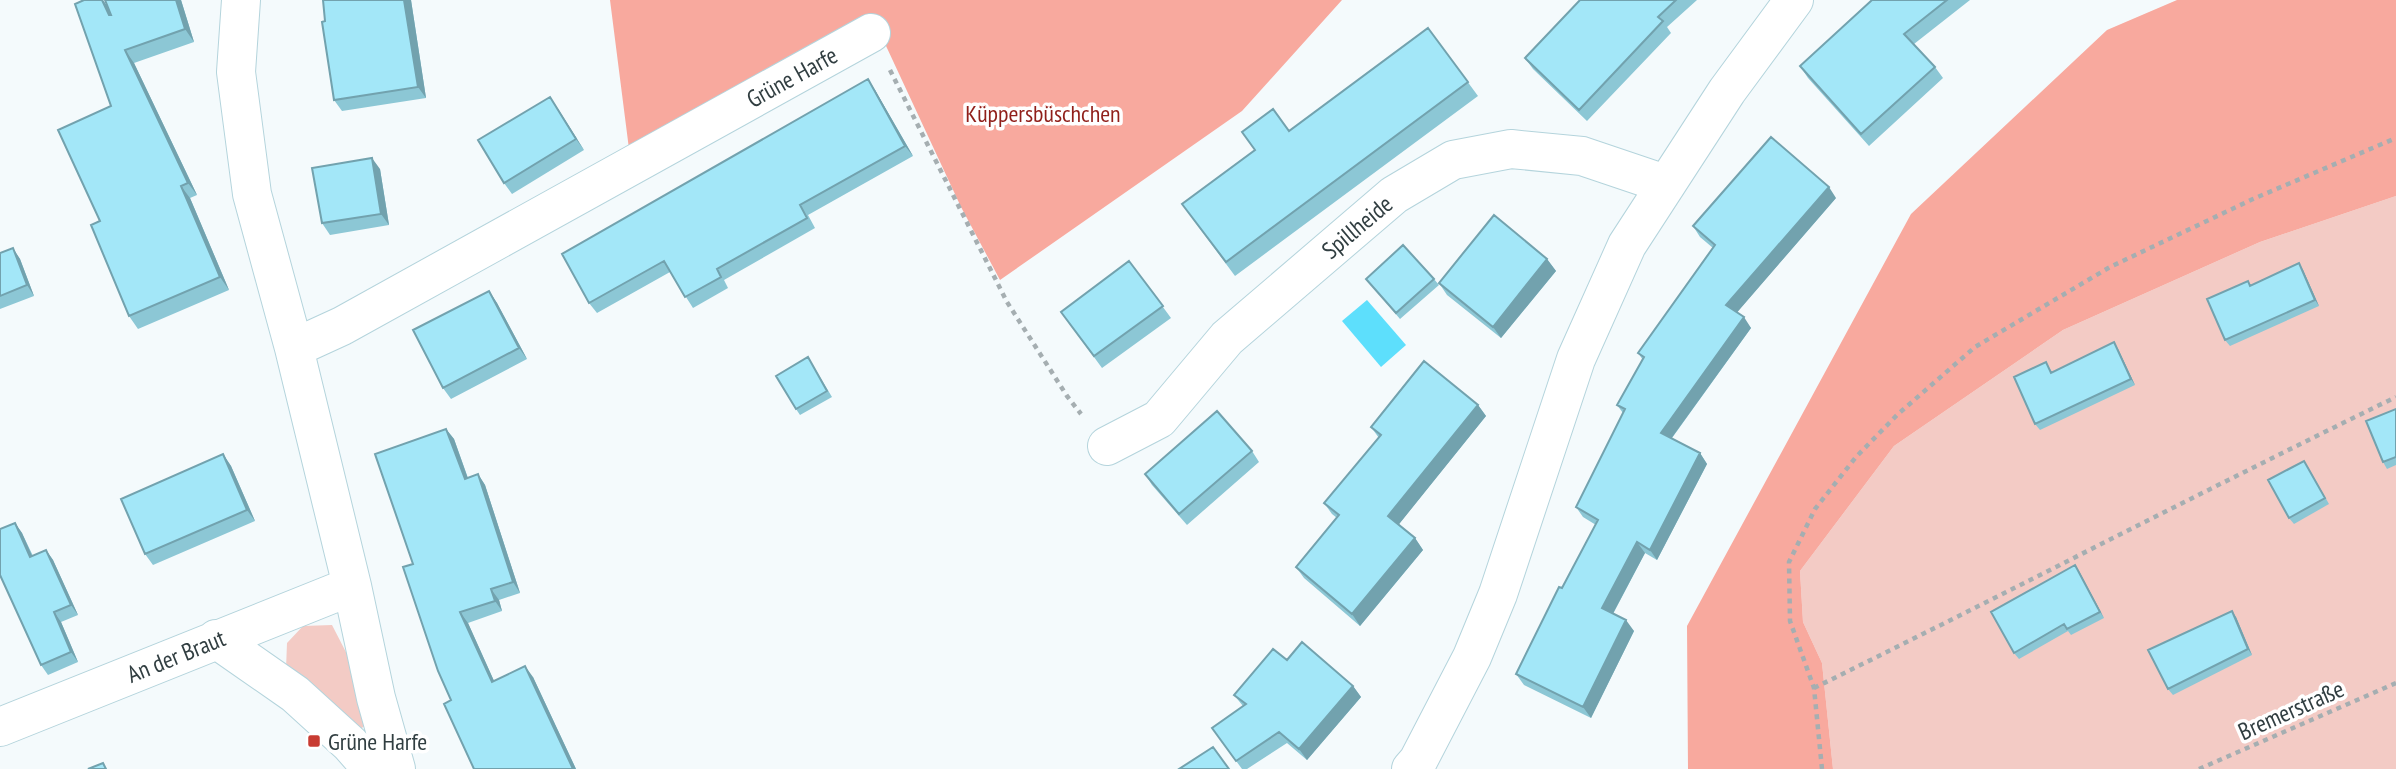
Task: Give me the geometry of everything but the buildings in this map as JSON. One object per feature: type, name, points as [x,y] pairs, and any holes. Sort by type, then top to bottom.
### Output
[{"type":"street","points":[[241,0],[236,72],[252,194],[294,348],[352,586],[376,698],[396,769]]},
{"type":"street","points":[[1411,769],[1418,761],[1472,657],[1498,594],[1576,359],[1627,246],[1727,90],[1794,0]]},
{"type":"street","name":"Grüne Harfe","points":[[294,348],[342,326],[871,33]]},
{"type":"street","name":"Spillheide","points":[[1107,446],[1159,419],[1227,338],[1394,195],[1453,160],[1511,149],[1583,156],[1665,184]]},
{"type":"street","name":"An der Braut","points":[[0,727],[352,586]]},
{"type":"street","points":[[216,639],[295,694],[351,744],[372,769]]},
{"type":"path","points":[[871,33],[1007,302],[1067,396],[1107,446]]},
{"type":"path","points":[[1822,769],[1814,688],[1790,621],[1789,562],[1815,509],[1856,457],[1897,415],[1975,347],[2110,267],[2253,199],[2396,138]]},
{"type":"path","points":[[1814,688],[2002,595],[2210,487],[2396,397]]},
{"type":"path","name":"Bremerstraße","points":[[2199,769],[2396,683]]},
{"type":"shaded area","points":[[2396,196],[2396,769],[1833,769],[1822,663],[1803,622],[1800,571],[1894,446],[2063,330],[2260,242]]},
{"type":"shaded area","points":[[332,625],[349,658],[368,724],[357,731],[286,669],[287,643],[303,626]]},
{"type":"green space","name":"Küppersbüschchen","points":[[610,0],[1342,0],[1242,111],[1000,280],[961,207],[880,33],[629,149]]},
{"type":"green space","points":[[2177,0],[2396,0],[2396,196],[2260,242],[2063,330],[1894,446],[1800,571],[1803,622],[1822,663],[1833,769],[1688,769],[1687,626],[1911,214],[2107,30]]},
{"type":"water","points":[[1367,300],[1406,345],[1381,367],[1342,321]]},
{"type":"place","name":"Grüne Harfe","points":[[314,741]]}]
